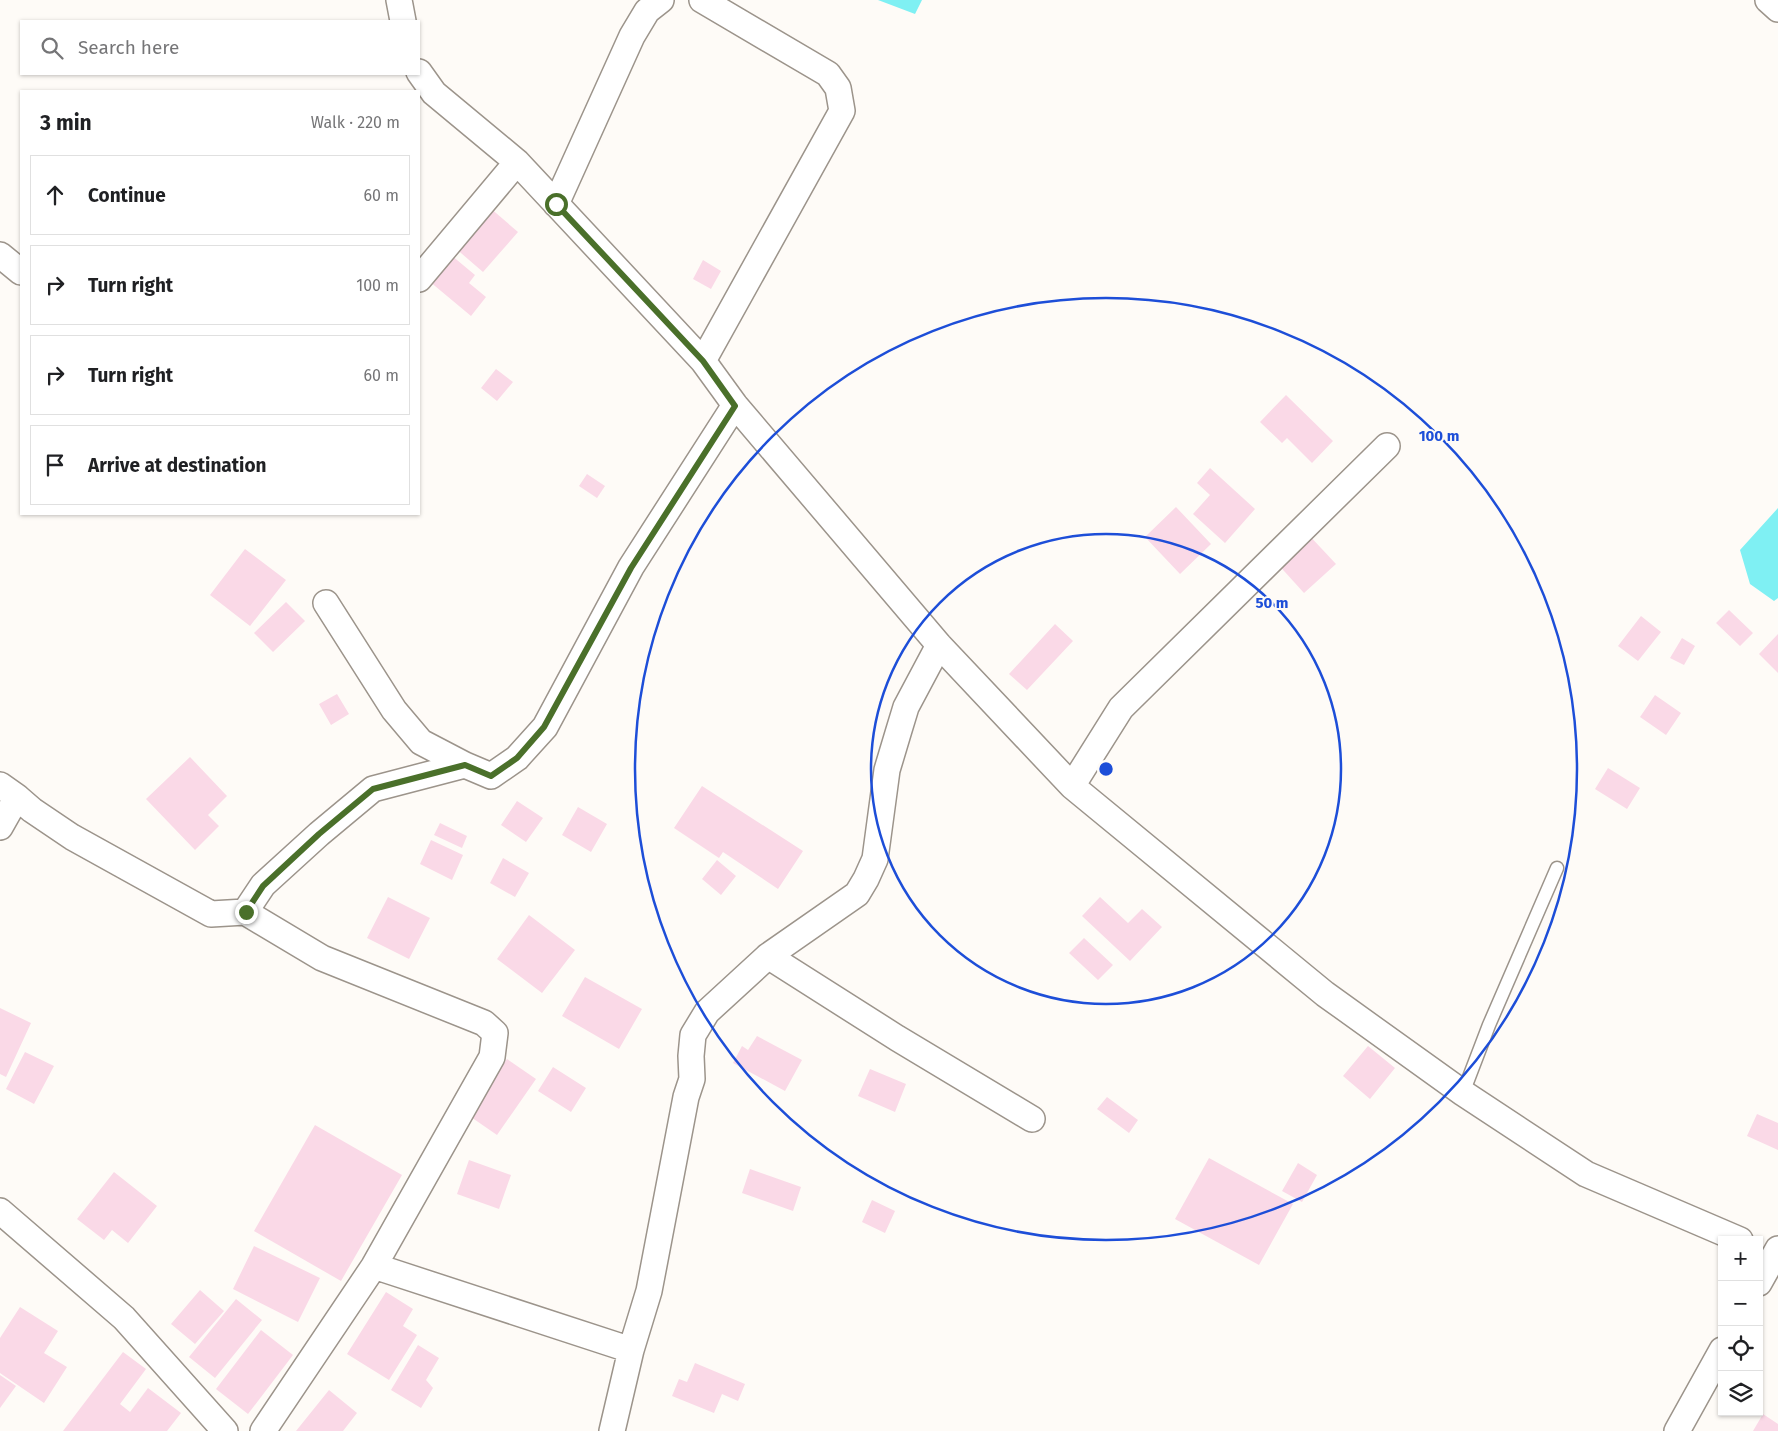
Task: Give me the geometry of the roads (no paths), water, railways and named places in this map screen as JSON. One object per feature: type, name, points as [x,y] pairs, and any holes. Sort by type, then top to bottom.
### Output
[{"type":"street","points":[[399,0],[403,20]]},
{"type":"street","points":[[556,204],[632,36],[647,10],[661,0]]},
{"type":"street","points":[[702,0],[828,74],[838,88],[842,111],[703,361]]},
{"type":"street","points":[[1768,0],[1778,9]]},
{"type":"street","points":[[420,73],[434,93],[517,162],[703,361],[735,406],[939,645],[1072,786],[1325,994],[1463,1093],[1586,1174],[1731,1236]]},
{"type":"street","points":[[420,278],[517,162]]},
{"type":"street","points":[[0,255],[20,271]]},
{"type":"street","points":[[326,604],[394,710],[421,742],[491,776],[517,758],[544,727],[631,568],[735,406]]},
{"type":"street","points":[[1072,786],[1121,708],[1387,446]]},
{"type":"street","points":[[612,1431],[631,1350],[649,1291],[686,1097],[692,1079],[692,1035],[707,1012],[768,956],[857,894],[875,859],[887,770],[906,707],[939,645]]},
{"type":"street","points":[[246,912],[263,886],[319,834],[373,789],[465,765]]},
{"type":"street","points":[[0,827],[8,791],[72,837],[211,914],[246,912],[322,958],[484,1023],[495,1033],[492,1058],[374,1266],[263,1431]]},
{"type":"street","points":[[768,956],[897,1038],[1032,1119]]},
{"type":"street","points":[[0,1212],[124,1318],[225,1431]]},
{"type":"street","points":[[1760,1281],[1773,1252]]},
{"type":"street","points":[[374,1266],[631,1350]]},
{"type":"street","points":[[1676,1431],[1718,1357]]},
{"type":"lane","points":[[1463,1093],[1489,1025],[1557,868]]},
{"type":"water","points":[[878,0],[922,0],[915,14]]},
{"type":"water","points":[[1778,508],[1778,598],[1774,601],[1750,584],[1740,550]]}]
